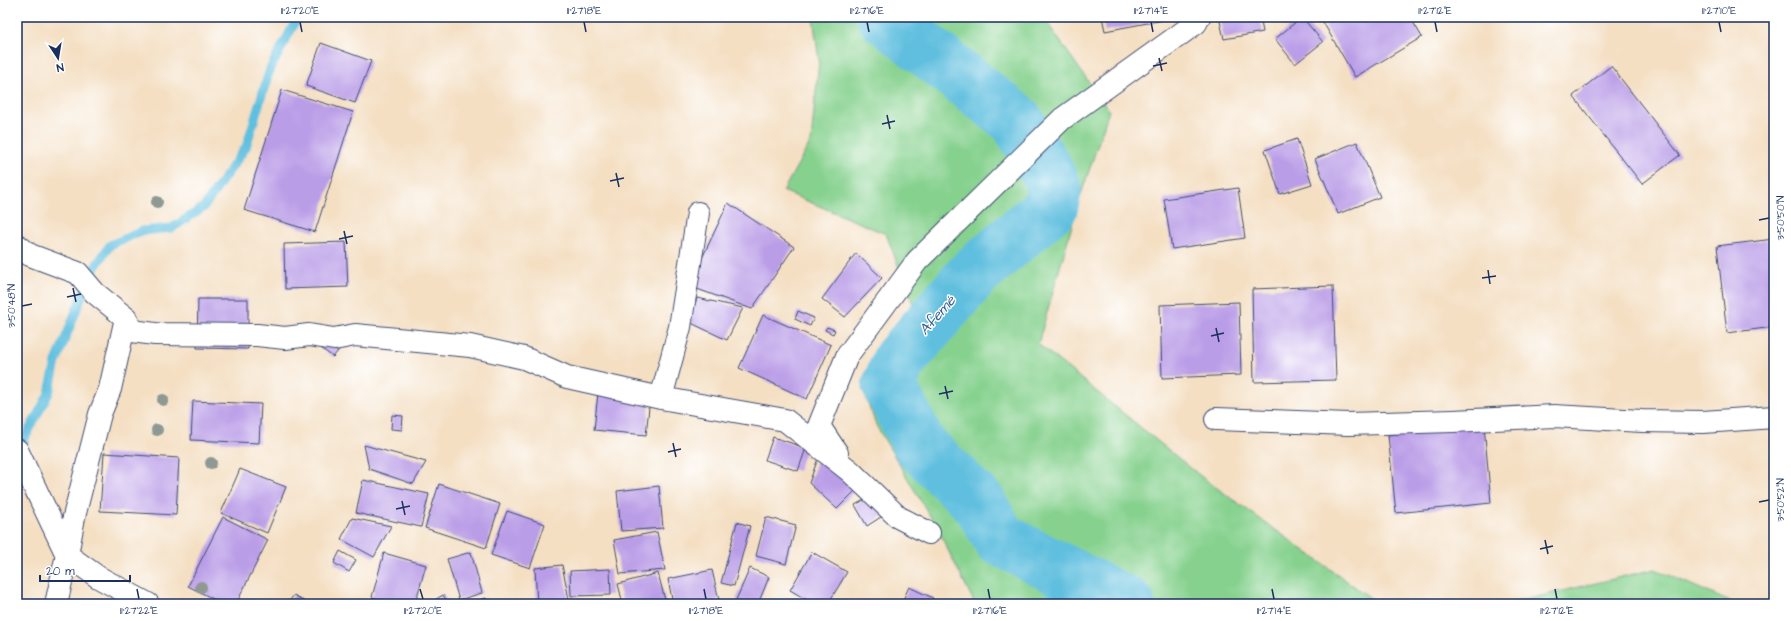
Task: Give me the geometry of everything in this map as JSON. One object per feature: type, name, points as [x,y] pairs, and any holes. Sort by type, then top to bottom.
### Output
[{"type":"street","points":[[850,471],[819,426],[847,356],[917,261],[1062,119],[1196,23],[1199,17]]},
{"type":"street","points":[[662,398],[680,327],[698,213]]},
{"type":"street","points":[[24,250],[78,273],[95,293],[126,318],[132,331],[155,334],[285,338],[309,334],[334,339],[355,335],[470,346],[524,358],[567,377],[662,398],[785,420],[850,471],[898,516],[929,533]]},
{"type":"street","points":[[56,604],[78,503],[100,414],[110,389],[126,318]]},
{"type":"street","points":[[1216,419],[1348,424],[1554,416],[1642,421],[1703,422],[1774,417]]},
{"type":"street","points":[[17,450],[67,555],[98,577],[148,604]]},
{"type":"green space","points":[[813,17],[1003,17],[1046,21],[1109,111],[1079,201],[1038,344],[1203,478],[1379,604],[975,604],[937,528],[877,427],[862,388],[913,304],[886,234],[783,191],[811,141],[819,61]]},
{"type":"green space","points":[[1655,569],[1735,604],[1507,604]]},
{"type":"building","points":[[1102,17],[1174,17],[1174,18],[1105,31]]},
{"type":"building","points":[[1219,17],[1260,17],[1263,32],[1224,39]]},
{"type":"building","points":[[1302,17],[1323,42],[1295,64],[1275,39]]},
{"type":"building","points":[[1320,17],[1410,17],[1422,37],[1355,77]]},
{"type":"building","points":[[321,43],[371,61],[355,103],[306,86]]},
{"type":"building","points":[[1611,66],[1680,155],[1642,184],[1573,96]]},
{"type":"building","points":[[282,90],[353,112],[315,232],[244,210]]},
{"type":"building","points":[[1297,139],[1312,184],[1280,194],[1265,150]]},
{"type":"building","points":[[1357,142],[1380,197],[1338,214],[1315,159]]},
{"type":"building","points":[[1238,188],[1245,238],[1172,249],[1164,199]]},
{"type":"building","points":[[728,203],[794,247],[752,309],[689,286]]},
{"type":"building","points":[[1774,239],[1774,327],[1727,333],[1717,246]]},
{"type":"building","points":[[346,242],[348,287],[285,289],[284,244]]},
{"type":"building","points":[[856,253],[882,278],[845,317],[822,299]]},
{"type":"building","points":[[1333,286],[1336,380],[1254,382],[1252,289]]},
{"type":"building","points":[[697,298],[743,308],[727,340],[689,322]]},
{"type":"building","points":[[198,299],[248,299],[248,349],[197,348]]},
{"type":"building","points":[[1239,302],[1241,375],[1162,378],[1160,305]]},
{"type":"building","points":[[798,311],[814,318],[810,326],[795,319]]},
{"type":"building","points":[[763,315],[831,345],[807,399],[739,368]]},
{"type":"building","points":[[334,327],[348,339],[333,357],[318,346]]},
{"type":"building","points":[[827,327],[835,330],[833,334],[825,330]]},
{"type":"building","points":[[598,393],[650,398],[646,435],[594,430]]},
{"type":"building","points":[[193,401],[261,404],[259,443],[191,440]]},
{"type":"building","points":[[392,415],[403,416],[402,430],[391,429]]},
{"type":"building","points":[[1484,425],[1491,503],[1396,513],[1388,435]]},
{"type":"building","points":[[773,437],[806,448],[798,471],[765,460]]},
{"type":"building","points":[[364,445],[426,462],[413,484],[369,469]]},
{"type":"building","points":[[104,453],[179,458],[176,515],[100,511]]},
{"type":"building","points":[[819,456],[860,486],[837,509],[809,483]]},
{"type":"building","points":[[240,469],[286,487],[267,533],[221,513]]},
{"type":"building","points":[[363,480],[429,494],[421,527],[356,513]]},
{"type":"building","points":[[439,484],[500,504],[486,548],[425,528]]},
{"type":"building","points":[[659,486],[663,528],[621,531],[617,491]]},
{"type":"building","points":[[873,495],[887,513],[867,526],[855,505]]},
{"type":"building","points":[[507,511],[545,524],[530,568],[491,555]]},
{"type":"building","points":[[223,517],[268,540],[236,604],[223,604],[188,586]]},
{"type":"building","points":[[766,517],[796,525],[786,564],[756,556]]},
{"type":"building","points":[[352,518],[391,526],[374,557],[341,539]]},
{"type":"building","points":[[737,522],[750,526],[734,586],[721,583]]},
{"type":"building","points":[[657,532],[665,570],[620,574],[614,540]]},
{"type":"building","points":[[340,551],[356,560],[349,572],[334,563]]},
{"type":"building","points":[[471,552],[482,593],[459,600],[447,559]]},
{"type":"building","points":[[812,552],[847,572],[828,604],[814,604],[790,590]]},
{"type":"building","points":[[384,553],[426,565],[415,604],[397,604],[372,597]]},
{"type":"building","points":[[562,565],[570,604],[537,604],[535,568]]},
{"type":"building","points":[[750,568],[769,577],[758,604],[745,604],[736,600]]},
{"type":"building","points":[[610,569],[611,595],[571,596],[570,571]]},
{"type":"building","points":[[712,570],[719,600],[698,604],[673,604],[668,579]]},
{"type":"building","points":[[658,573],[666,604],[623,604],[618,584]]},
{"type":"building","points":[[909,587],[933,598],[930,604],[901,604]]},
{"type":"building","points":[[294,595],[308,604],[287,604]]},
{"type":"building","points":[[443,595],[449,604],[428,604]]},
{"type":"building","points":[[486,598],[488,604],[465,604]]},
{"type":"building","points":[[842,600],[852,604],[841,604]]},
{"type":"waterway","points":[[20,453],[26,436],[49,393],[56,362],[91,273],[110,245],[142,231],[172,228],[204,207],[246,147],[270,69],[298,17]]},
{"type":"waterway","name":"Afemé","points":[[884,17],[1016,120],[1045,168],[1055,189],[1051,207],[974,273],[899,360],[889,385],[920,446],[980,504],[1000,539],[1128,604]]}]
